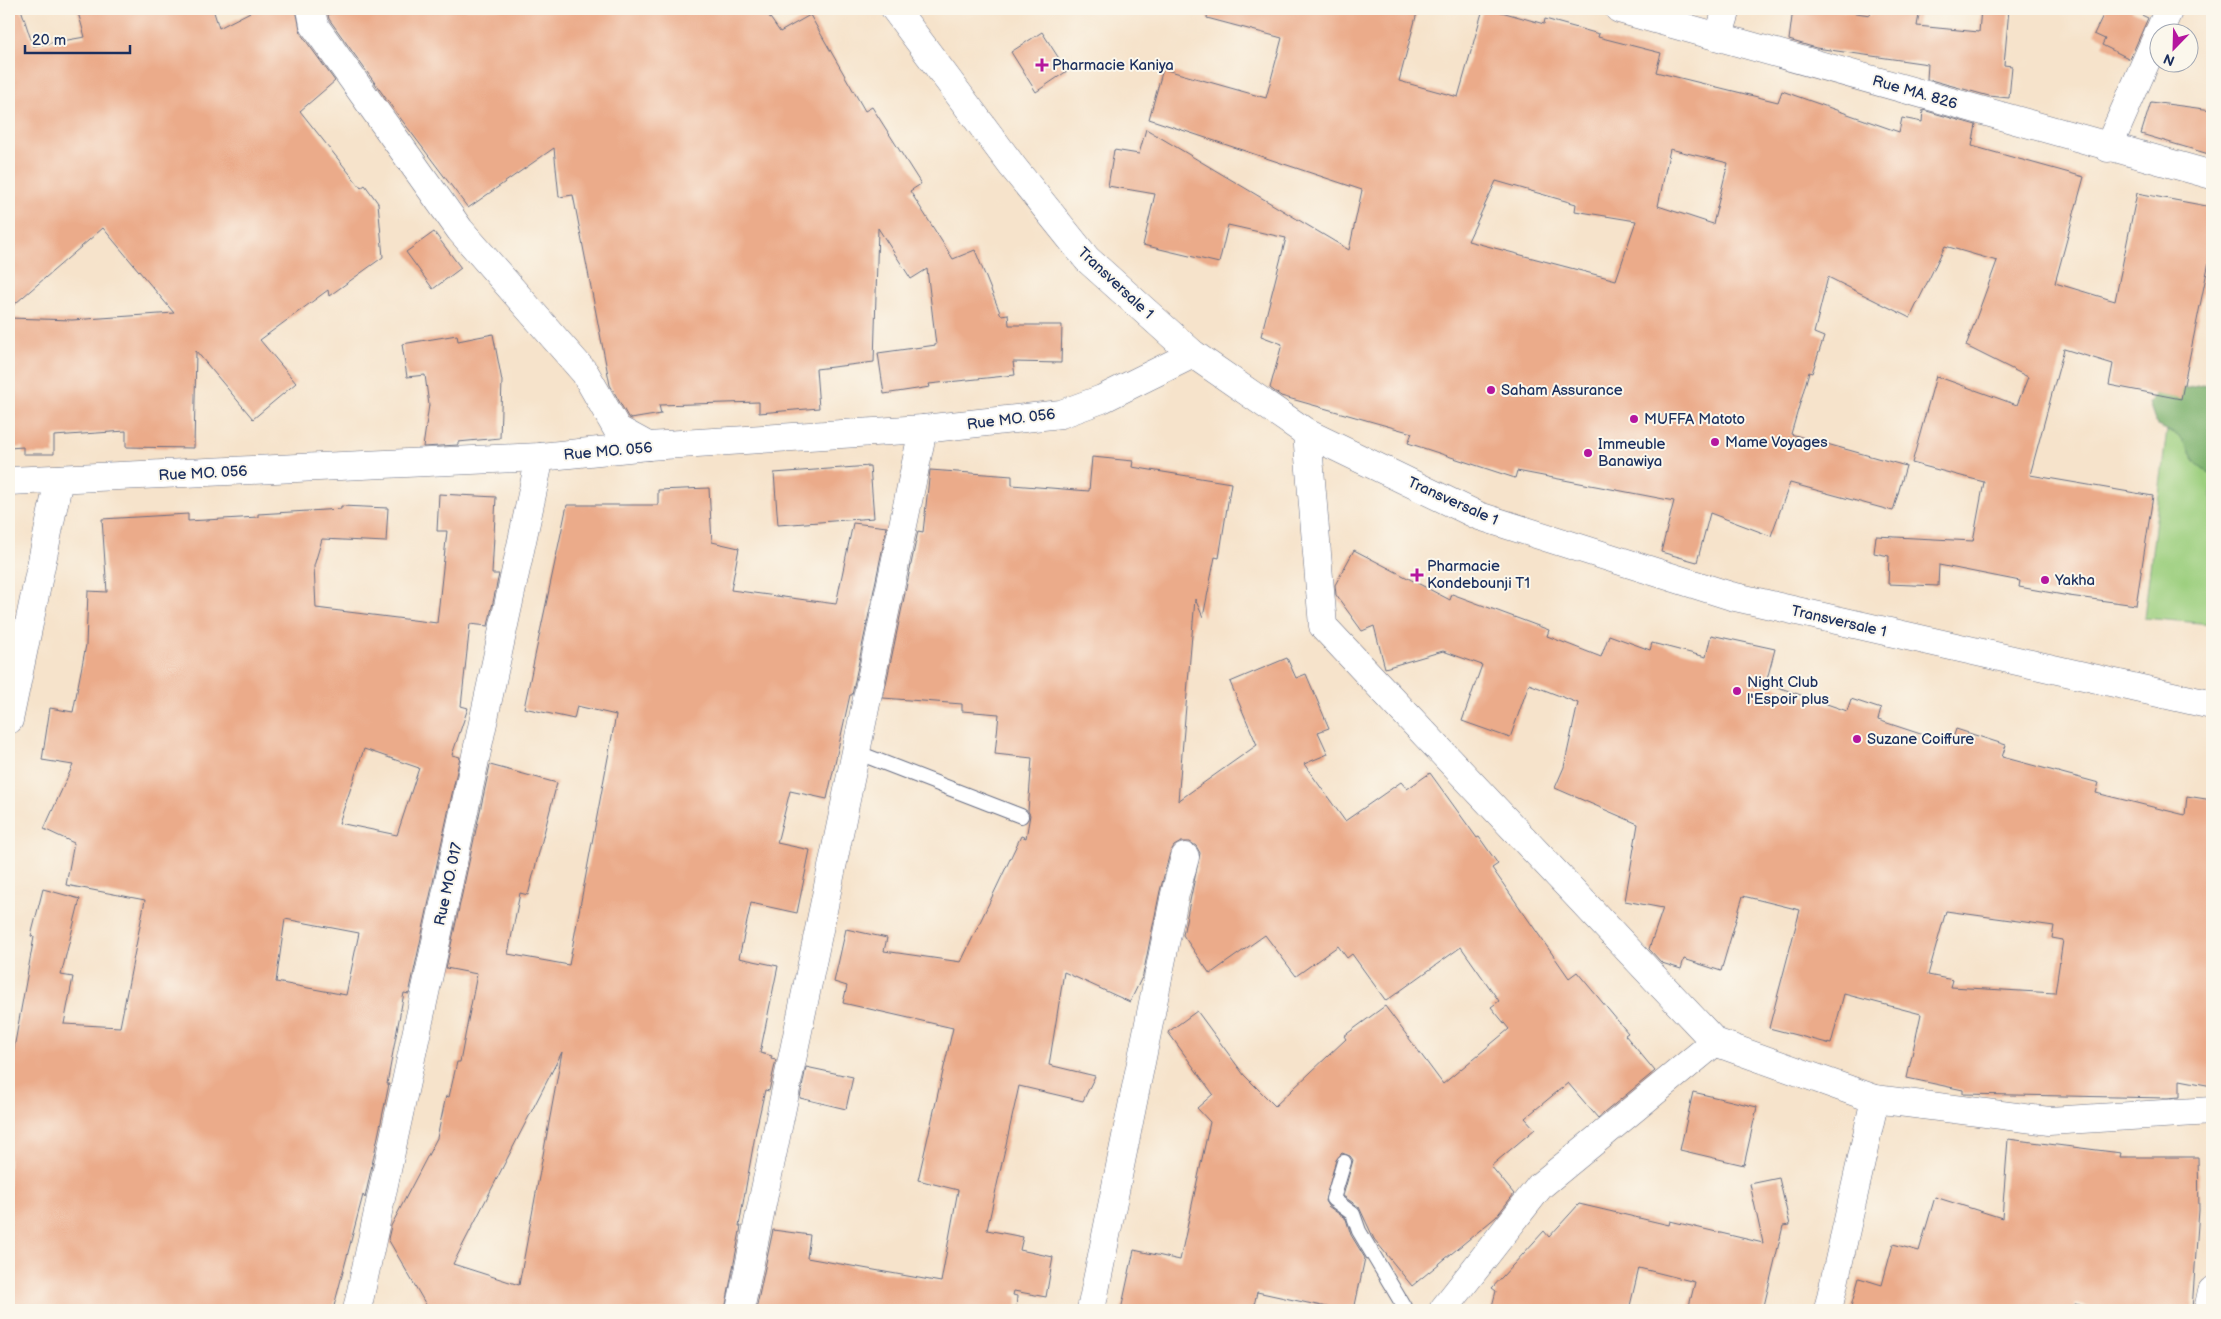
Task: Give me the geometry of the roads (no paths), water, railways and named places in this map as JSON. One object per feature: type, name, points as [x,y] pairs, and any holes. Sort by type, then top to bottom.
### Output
[{"type":"street","points":[[311,9],[314,25],[460,230],[585,373],[617,429],[648,446]]},
{"type":"street","name":"Transversale 1","points":[[895,9],[1013,167],[1086,259],[1193,354],[1308,433],[1478,516],[1731,596],[2212,705]]},
{"type":"street","name":"Rue MA. 826","points":[[1618,9],[1719,36],[2108,148],[2212,175]]},
{"type":"street","points":[[1719,36],[1727,9]]},
{"type":"street","points":[[2164,22],[2170,9]]},
{"type":"street","points":[[2108,148],[2148,58]]},
{"type":"street","name":"Rue MO. 056","points":[[9,481],[540,457],[648,446],[924,430],[1062,414],[1102,399],[1193,354]]},
{"type":"street","points":[[740,1310],[924,430]]},
{"type":"street","points":[[1308,433],[1323,626],[1715,1042],[1875,1099],[2048,1120],[2212,1111]]},
{"type":"street","name":"Rue MO. 017","points":[[357,1310],[540,457]]},
{"type":"street","points":[[9,720],[59,479]]},
{"type":"street","points":[[1092,1310],[1175,894],[1185,857]]},
{"type":"street","points":[[1443,1310],[1540,1186],[1715,1042]]},
{"type":"street","points":[[1828,1310],[1875,1099]]},
{"type":"street","points":[[2208,1310],[2212,1291]]},
{"type":"lane","points":[[856,752],[1021,816]]},
{"type":"lane","points":[[1344,1162],[1333,1199],[1353,1214],[1359,1231],[1406,1310]]},
{"type":"place","name":"Pharmacie Kaniya","points":[[1042,65]]},
{"type":"place","name":"Saham Assurance","points":[[1491,390]]},
{"type":"place","name":"MUFFA Matoto","points":[[1634,419]]},
{"type":"place","name":"Mame Voyages","points":[[1715,442]]},
{"type":"place","name":"Immeuble Banawiya","points":[[1588,453]]},
{"type":"place","name":"Pharmacie Kondebounji T1","points":[[1417,575]]},
{"type":"place","name":"Yakha","points":[[2045,580]]},
{"type":"place","name":"Night Club l'Espoir plus","points":[[1737,691]]},
{"type":"place","name":"Suzane Coiffure","points":[[1857,739]]}]
